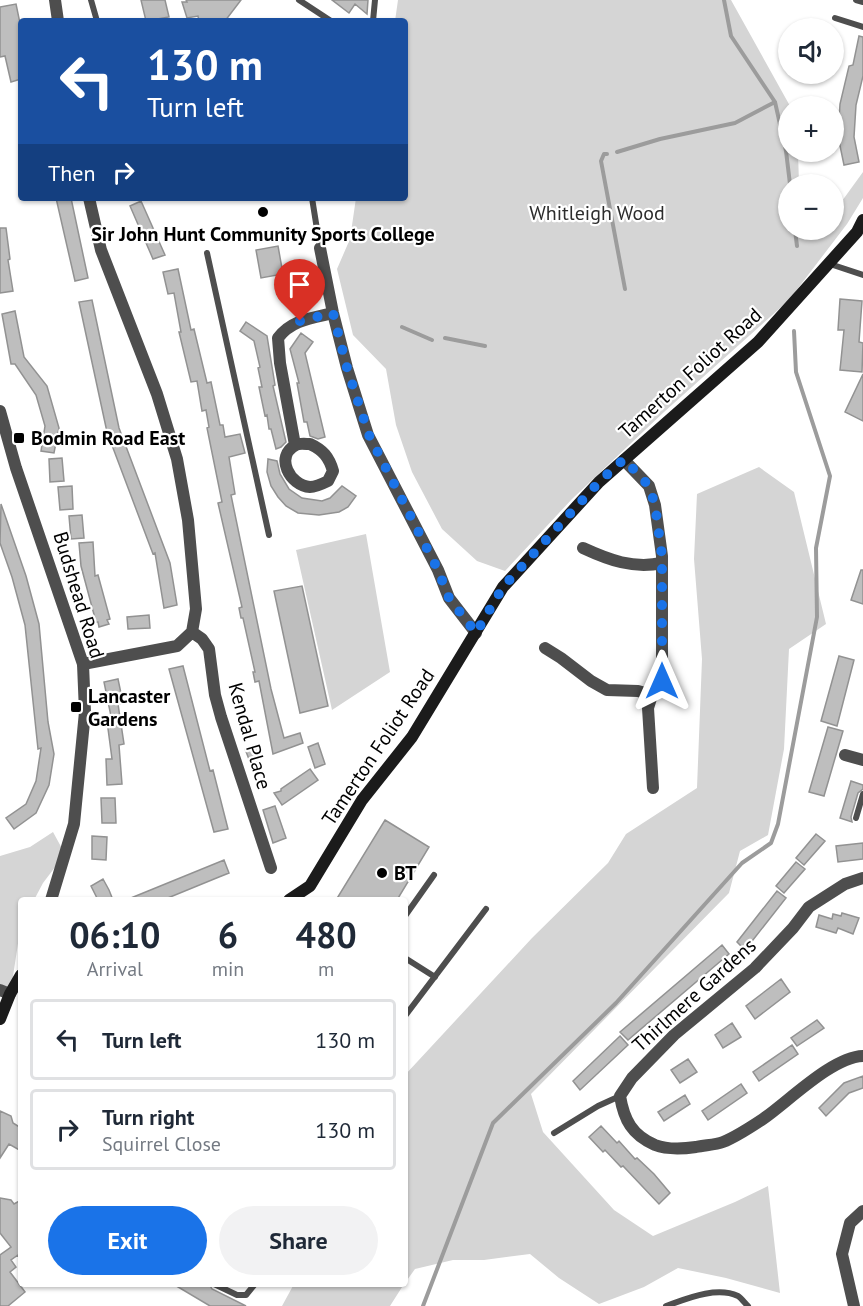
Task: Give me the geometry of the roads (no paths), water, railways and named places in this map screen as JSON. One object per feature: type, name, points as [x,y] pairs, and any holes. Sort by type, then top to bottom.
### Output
[{"type":"main road","name":"Tamerton Foliot Road","points":[[294,897],[310,886],[362,800],[412,737],[503,587],[599,482],[758,342],[857,232],[863,220]]},
{"type":"main road","points":[[0,1019],[5,992],[18,978]]},
{"type":"street","points":[[55,0],[58,18]]},
{"type":"street","points":[[82,664],[177,646],[192,632],[196,609],[188,520],[177,459],[157,394],[101,250],[90,201]]},
{"type":"street","points":[[320,248],[347,368],[369,435],[438,570],[449,598],[476,633]]},
{"type":"street","points":[[296,445],[280,363],[278,338],[286,328],[293,324],[333,313]]},
{"type":"street","name":"Budshead Road","points":[[1,418],[82,664],[85,712],[74,824],[52,897]]},
{"type":"street","points":[[624,459],[649,486],[655,505],[662,563],[662,681],[652,695],[648,708],[653,788]]},
{"type":"street","points":[[583,548],[613,561],[646,567],[662,563]]},
{"type":"street","name":"Kendal Place","points":[[192,632],[202,639],[209,649],[220,717],[261,858],[271,868]]},
{"type":"street","points":[[545,648],[591,681],[608,690],[638,691],[652,695]]},
{"type":"street","points":[[845,755],[863,760]]},
{"type":"street","name":"Thirlmere Gardens","points":[[620,1096],[632,1078],[674,1035],[754,968],[809,908],[845,884],[863,878]]},
{"type":"street","points":[[620,1096],[623,1112],[632,1129],[642,1139],[664,1149],[692,1147],[722,1142],[762,1119],[826,1071],[856,1056],[863,1056]]},
{"type":"street","points":[[854,1306],[842,1254],[850,1223],[863,1210]]},
{"type":"lane","points":[[91,0],[96,18]]},
{"type":"lane","points":[[299,0],[326,18]]},
{"type":"lane","points":[[373,18],[375,0]]},
{"type":"lane","points":[[856,0],[863,2]]},
{"type":"lane","points":[[844,21],[863,27]]},
{"type":"lane","points":[[312,201],[320,248]]},
{"type":"lane","points":[[207,253],[269,535]]},
{"type":"lane","points":[[829,264],[863,275]]},
{"type":"lane","points":[[856,818],[863,794]]},
{"type":"lane","points":[[408,912],[434,875]]},
{"type":"lane","points":[[408,1012],[486,909]]},
{"type":"lane","points":[[408,960],[435,976]]},
{"type":"lane","points":[[554,1133],[598,1106],[620,1096]]},
{"type":"lane","points":[[220,1287],[237,1295],[246,1295],[254,1287]]},
{"type":"lane","points":[[666,1306],[692,1296],[720,1293],[738,1296],[748,1306]]},
{"type":"waterway","points":[[724,0],[731,36],[775,102],[789,174]]},
{"type":"waterway","points":[[617,152],[660,139],[735,123],[775,102]]},
{"type":"waterway","points":[[607,154],[604,154],[601,161],[625,289]]},
{"type":"waterway","points":[[796,240],[797,246]]},
{"type":"waterway","points":[[402,327],[432,340]]},
{"type":"waterway","points":[[423,1306],[493,1123],[616,1003],[742,863],[771,843],[778,824],[817,617],[816,548],[830,476],[796,372],[794,331]]},
{"type":"waterway","points":[[445,338],[485,346]]},
{"type":"place","name":"Sir John Hunt Community Sports College","points":[[263,212]]},
{"type":"place","name":"Bodmin Road East","points":[[19,438]]},
{"type":"place","name":"Lancaster Gardens","points":[[76,707]]},
{"type":"place","name":"BT","points":[[382,873]]},
{"type":"park label","name":"Whitleigh Wood","points":[[597,213]]}]
